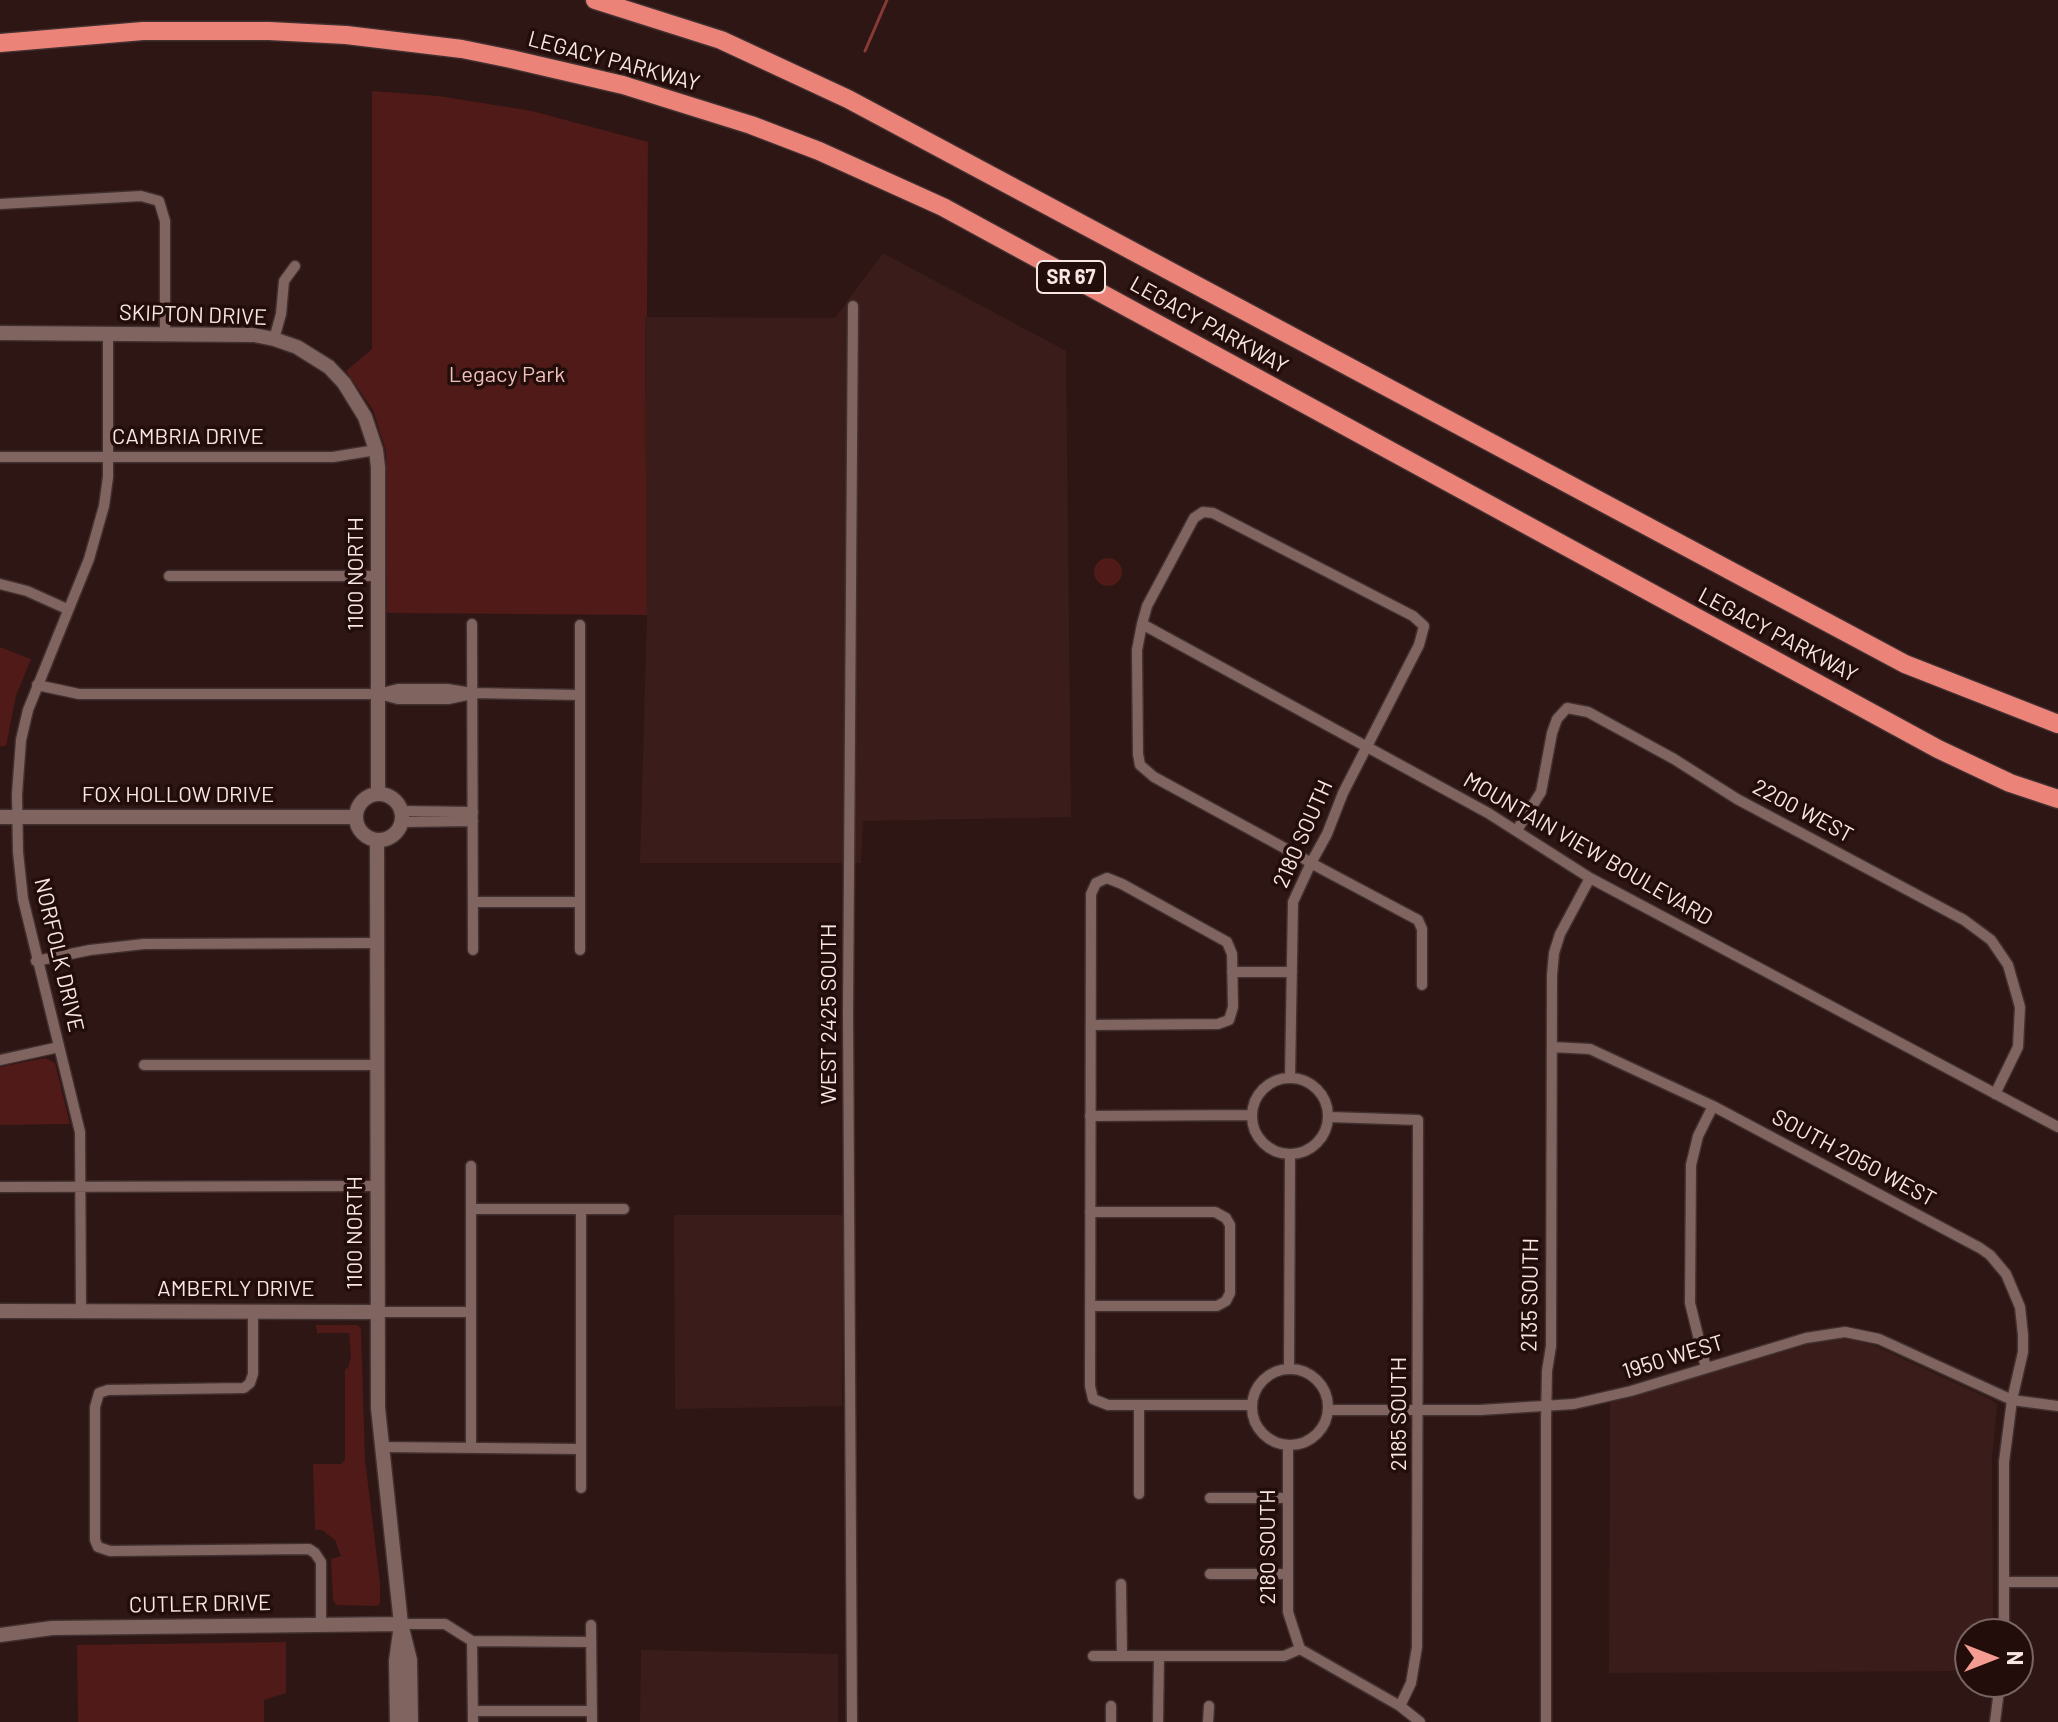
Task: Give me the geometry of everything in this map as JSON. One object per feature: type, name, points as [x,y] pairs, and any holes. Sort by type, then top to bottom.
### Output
[{"type":"highway","name":"LEGACY PARKWAY","points":[[595,0],[721,40],[848,99],[1905,664],[2058,724]]},
{"type":"highway","name":"LEGACY PARKWAY","points":[[0,43],[143,31],[269,31],[346,35],[462,49],[511,59],[623,85],[751,125],[819,151],[943,207],[1938,749],[2010,783],[2058,799]]},
{"type":"street","points":[[0,204],[134,196],[148,196],[159,201],[165,221],[165,333]]},
{"type":"street","points":[[274,339],[281,314],[284,281],[295,266]]},
{"type":"street","name":"WEST 2425 SOUTH","points":[[852,1722],[848,1013],[853,306]]},
{"type":"street","name":"SKIPTON DRIVE","points":[[0,333],[232,334],[274,339],[308,353],[344,383],[365,417],[376,450]]},
{"type":"street","name":"NORFOLK DRIVE","points":[[81,1311],[80,1132],[36,961],[20,882],[17,817],[21,740],[37,685],[101,523],[108,457],[108,333]]},
{"type":"street","name":"CAMBRIA DRIVE","points":[[0,457],[333,457],[376,450]]},
{"type":"street","name":"1100 NORTH","points":[[376,450],[378,793]]},
{"type":"street","name":"2180 SOUTH","points":[[1142,624],[1147,606],[1194,518],[1203,512],[1213,513],[1413,616],[1424,626],[1419,645],[1343,793],[1327,834],[1293,902],[1290,1077]]},
{"type":"street","points":[[169,576],[378,576]]},
{"type":"street","points":[[0,584],[27,591],[67,609]]},
{"type":"street","points":[[472,624],[473,950]]},
{"type":"street","points":[[1142,624],[1137,650],[1140,765],[1154,777],[1418,920],[1422,929],[1422,985]]},
{"type":"street","name":"MOUNTAIN VIEW BOULEVARD","points":[[1142,624],[1517,830],[1590,878],[2058,1127]]},
{"type":"street","points":[[580,625],[580,950]]},
{"type":"street","points":[[37,685],[79,694],[378,694],[398,689],[447,689],[472,693],[580,695]]},
{"type":"street","name":"2200 WEST","points":[[1517,830],[1541,792],[1552,733],[1557,719],[1567,708],[1588,712],[1674,759],[1737,799],[1964,920],[1991,940],[2008,965],[2018,993],[2020,1035],[2013,1059],[1995,1094]]},
{"type":"street","points":[[378,793],[393,798],[402,817],[390,838],[377,841],[361,833],[355,817],[362,800],[378,793]]},
{"type":"street","name":"FOX HOLLOW DRIVE","points":[[0,817],[355,817]]},
{"type":"street","points":[[402,817],[473,817]]},
{"type":"street","name":"1100 NORTH","points":[[377,841],[378,1408],[401,1624],[410,1660],[411,1722]]},
{"type":"street","points":[[1091,1025],[1218,1024],[1229,1020],[1233,1007],[1232,954],[1227,942],[1107,878],[1096,883],[1091,894],[1090,1386],[1093,1399],[1108,1405],[1251,1405]]},
{"type":"street","name":"2135 SOUTH","points":[[1546,1722],[1546,1407],[1551,1346],[1554,953],[1560,934],[1590,878]]},
{"type":"street","points":[[473,902],[580,902]]},
{"type":"street","points":[[36,961],[90,950],[144,944],[377,943]]},
{"type":"street","points":[[1232,972],[1292,972]]},
{"type":"street","points":[[0,1060],[59,1047]]},
{"type":"street","name":"SOUTH 2050 WEST","points":[[1552,1047],[1590,1049],[1713,1106],[1980,1248],[1998,1263],[2015,1292],[2023,1322],[2023,1352],[2012,1400],[2004,1462],[2004,1618]]},
{"type":"street","points":[[144,1065],[377,1065]]},
{"type":"street","points":[[1290,1077],[1305,1080],[1317,1088],[1326,1100],[1330,1117],[1327,1130],[1318,1143],[1305,1152],[1290,1155],[1275,1152],[1263,1143],[1254,1130],[1251,1115],[1263,1088],[1275,1080],[1290,1077]]},
{"type":"street","points":[[1706,1368],[1690,1303],[1691,1165],[1698,1136],[1713,1106]]},
{"type":"street","points":[[1090,1116],[1251,1115]]},
{"type":"street","name":"2185 SOUTH","points":[[1330,1117],[1418,1120],[1417,1647],[1411,1683],[1400,1706]]},
{"type":"street","points":[[1289,1369],[1290,1155]]},
{"type":"street","points":[[471,1166],[471,1448]]},
{"type":"street","points":[[0,1187],[377,1186]]},
{"type":"street","points":[[471,1209],[624,1209]]},
{"type":"street","points":[[581,1209],[581,1488]]},
{"type":"street","points":[[1090,1212],[1215,1212],[1226,1218],[1230,1225],[1230,1293],[1226,1301],[1217,1306],[1090,1306]]},
{"type":"street","name":"AMBERLY DRIVE","points":[[0,1311],[471,1312]]},
{"type":"street","points":[[253,1311],[253,1374],[244,1388],[113,1390],[99,1393],[95,1407],[95,1536],[98,1547],[110,1551],[309,1549],[321,1562],[321,1625]]},
{"type":"street","name":"1950 WEST","points":[[1328,1410],[1546,1407],[1600,1399],[1815,1336],[1861,1334],[1879,1339],[2012,1400],[2058,1406]]},
{"type":"street","points":[[1289,1369],[1301,1370],[1321,1385],[1327,1397],[1328,1410],[1324,1424],[1315,1436],[1288,1446],[1273,1442],[1261,1433],[1251,1405],[1255,1391],[1263,1380],[1275,1372],[1289,1369]]},
{"type":"street","points":[[1139,1405],[1139,1494]]},
{"type":"street","name":"2180 SOUTH","points":[[1288,1446],[1288,1612],[1300,1649]]},
{"type":"street","points":[[381,1447],[581,1449]]},
{"type":"street","points":[[1210,1498],[1288,1498]]},
{"type":"street","points":[[1210,1574],[1288,1574]]},
{"type":"street","points":[[2004,1582],[2058,1582]]},
{"type":"street","points":[[1121,1584],[1122,1656]]},
{"type":"street","points":[[401,1624],[445,1624],[472,1641],[591,1642]]},
{"type":"street","name":"1100 NORTH","points":[[397,1722],[396,1661],[401,1624]]},
{"type":"street","name":"CUTLER DRIVE","points":[[0,1635],[52,1628],[401,1624]]},
{"type":"street","points":[[472,1641],[473,1716],[592,1716],[591,1625]]},
{"type":"street","points":[[1093,1656],[1284,1656],[1300,1649],[1400,1706],[1420,1722]]},
{"type":"street","points":[[1158,1722],[1159,1656]]},
{"type":"street","points":[[1995,1722],[1998,1698]]},
{"type":"street","points":[[1111,1706],[1111,1722]]},
{"type":"street","points":[[1208,1722],[1209,1706]]},
{"type":"shaded area","points":[[883,253],[1066,351],[1071,817],[863,821],[861,863],[640,863],[647,615],[645,317],[835,318]]},
{"type":"shaded area","points":[[674,1215],[844,1215],[842,1406],[675,1409]]},
{"type":"shaded area","points":[[1835,1339],[1871,1344],[1997,1405],[1992,1459],[1993,1618],[1954,1618],[1954,1671],[1609,1673],[1610,1403]]},
{"type":"shaded area","points":[[641,1650],[838,1654],[838,1722],[640,1722]]},
{"type":"green space","name":"Legacy Park","points":[[372,91],[439,96],[532,111],[648,142],[645,317],[647,615],[387,613],[386,451],[373,410],[346,371],[372,349]]},
{"type":"green space","points":[[1108,558],[1118,562],[1122,572],[1118,582],[1108,586],[1098,582],[1094,572],[1098,562]]},
{"type":"green space","points":[[0,647],[31,659],[16,696],[6,746],[0,746]]},
{"type":"green space","points":[[45,1058],[55,1063],[70,1124],[0,1125],[0,1067]]},
{"type":"green space","points":[[316,1325],[358,1325],[361,1329],[365,1459],[380,1583],[380,1603],[377,1606],[336,1605],[333,1600],[331,1559],[341,1556],[335,1540],[322,1530],[315,1530],[313,1464],[341,1464],[345,1460],[345,1369],[351,1356],[349,1333],[317,1333]]},
{"type":"green space","points":[[286,1642],[286,1693],[264,1700],[264,1722],[78,1722],[77,1645]]},
{"type":"waterway","points":[[865,51],[887,0]]}]
